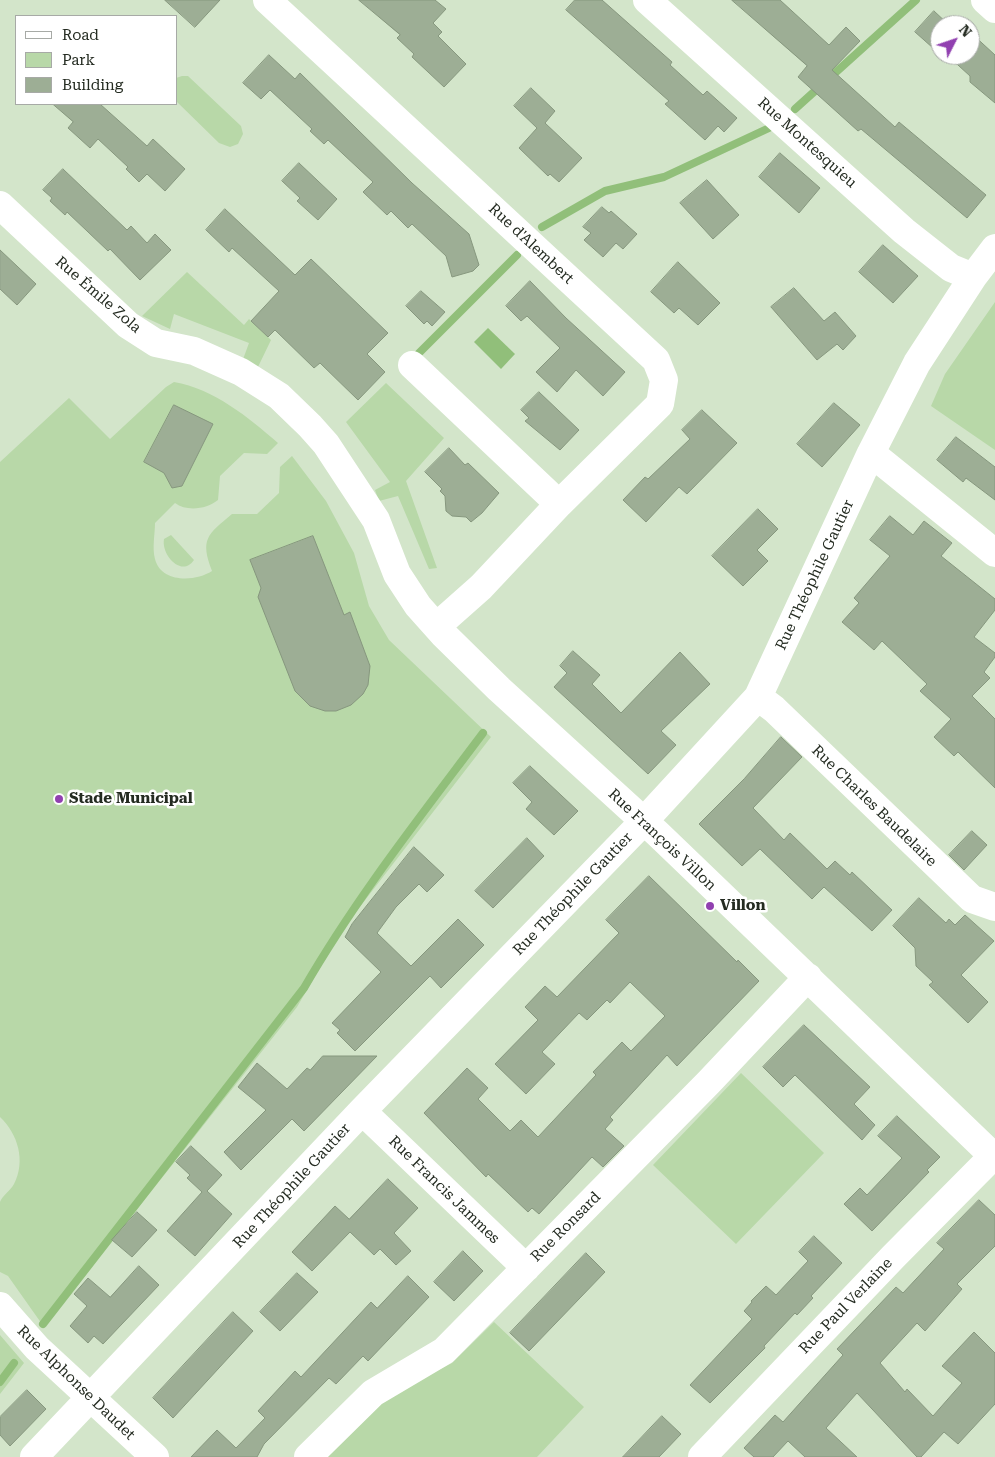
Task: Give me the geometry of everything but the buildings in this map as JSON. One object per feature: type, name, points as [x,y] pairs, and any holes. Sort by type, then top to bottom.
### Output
[{"type":"street","name":"Rue d'Alembert","points":[[268,0],[656,360],[664,380],[660,404],[559,504],[482,587],[437,626]]},
{"type":"street","name":"Rue Montesquieu","points":[[647,0],[904,230],[951,268],[973,277]]},
{"type":"street","points":[[985,0],[995,9]]},
{"type":"street","name":"Rue Émile Zola","points":[[0,205],[128,325],[156,343],[194,351],[241,372],[279,396],[326,444],[376,520],[397,574],[418,606],[437,626]]},
{"type":"street","name":"Rue Théophile Gautier","points":[[34,1457],[362,1112],[644,821],[758,697],[871,454],[917,363],[973,277],[995,248]]},
{"type":"street","points":[[412,365],[559,504]]},
{"type":"street","points":[[871,454],[995,553]]},
{"type":"street","name":"Rue François Villon","points":[[437,626],[500,690],[644,821],[994,1157]]},
{"type":"street","name":"Rue Charles Baudelaire","points":[[758,697],[774,709],[972,899],[995,907]]},
{"type":"street","name":"Rue Ronsard","points":[[308,1457],[372,1393],[444,1351],[808,977]]},
{"type":"street","name":"Rue Francis Jammes","points":[[362,1112],[526,1268]]},
{"type":"street","name":"Rue Paul Verlaine","points":[[702,1457],[893,1257],[994,1157]]},
{"type":"street","name":"Rue Alphonse Daudet","points":[[0,1306],[23,1334],[155,1457]]},
{"type":"green space","points":[[188,76],[241,126],[243,134],[238,144],[230,147],[219,143],[178,103],[178,77]]},
{"type":"green space","points":[[187,272],[244,325],[249,319],[271,340],[257,369],[242,362],[249,343],[174,314],[170,329],[142,316]]},
{"type":"green space","points":[[995,302],[995,450],[931,406],[945,374]]},
{"type":"green space","points":[[174,382],[203,391],[230,405],[278,443],[267,454],[244,453],[220,476],[218,500],[208,506],[197,508],[185,508],[175,503],[155,523],[154,550],[158,567],[164,573],[179,578],[197,577],[212,571],[208,560],[206,544],[208,538],[232,514],[257,514],[279,493],[280,467],[292,456],[326,501],[354,553],[369,606],[389,640],[491,737],[342,930],[297,1007],[44,1327],[8,1276],[0,1272],[0,1202],[14,1184],[18,1175],[20,1157],[16,1140],[0,1117],[0,462],[69,398],[110,439],[166,387]]},
{"type":"green space","points":[[386,383],[444,438],[406,481],[437,568],[429,569],[398,496],[379,501],[375,490],[390,482],[346,422]]},
{"type":"green space","points":[[171,535],[194,560],[189,565],[184,567],[178,565],[173,562],[166,552],[164,539]]},
{"type":"green space","points":[[741,1073],[824,1153],[736,1244],[653,1165]]},
{"type":"green space","points":[[494,1322],[584,1407],[537,1457],[323,1457],[377,1401],[452,1363]]},
{"type":"green space","points":[[0,1335],[24,1363],[0,1394]]},
{"type":"shaded area","points":[[488,328],[515,354],[501,369],[474,342]]},
{"type":"waterway","points":[[795,109],[916,0]]},
{"type":"waterway","points":[[542,227],[605,191],[664,177],[769,128]]},
{"type":"waterway","points":[[419,353],[517,255]]},
{"type":"waterway","points":[[43,1324],[304,988],[367,890],[483,733]]},
{"type":"waterway","points":[[0,1382],[14,1363]]},
{"type":"place","name":"Stade Municipal","points":[[59,799]]},
{"type":"place","name":"Villon","points":[[710,906]]}]
